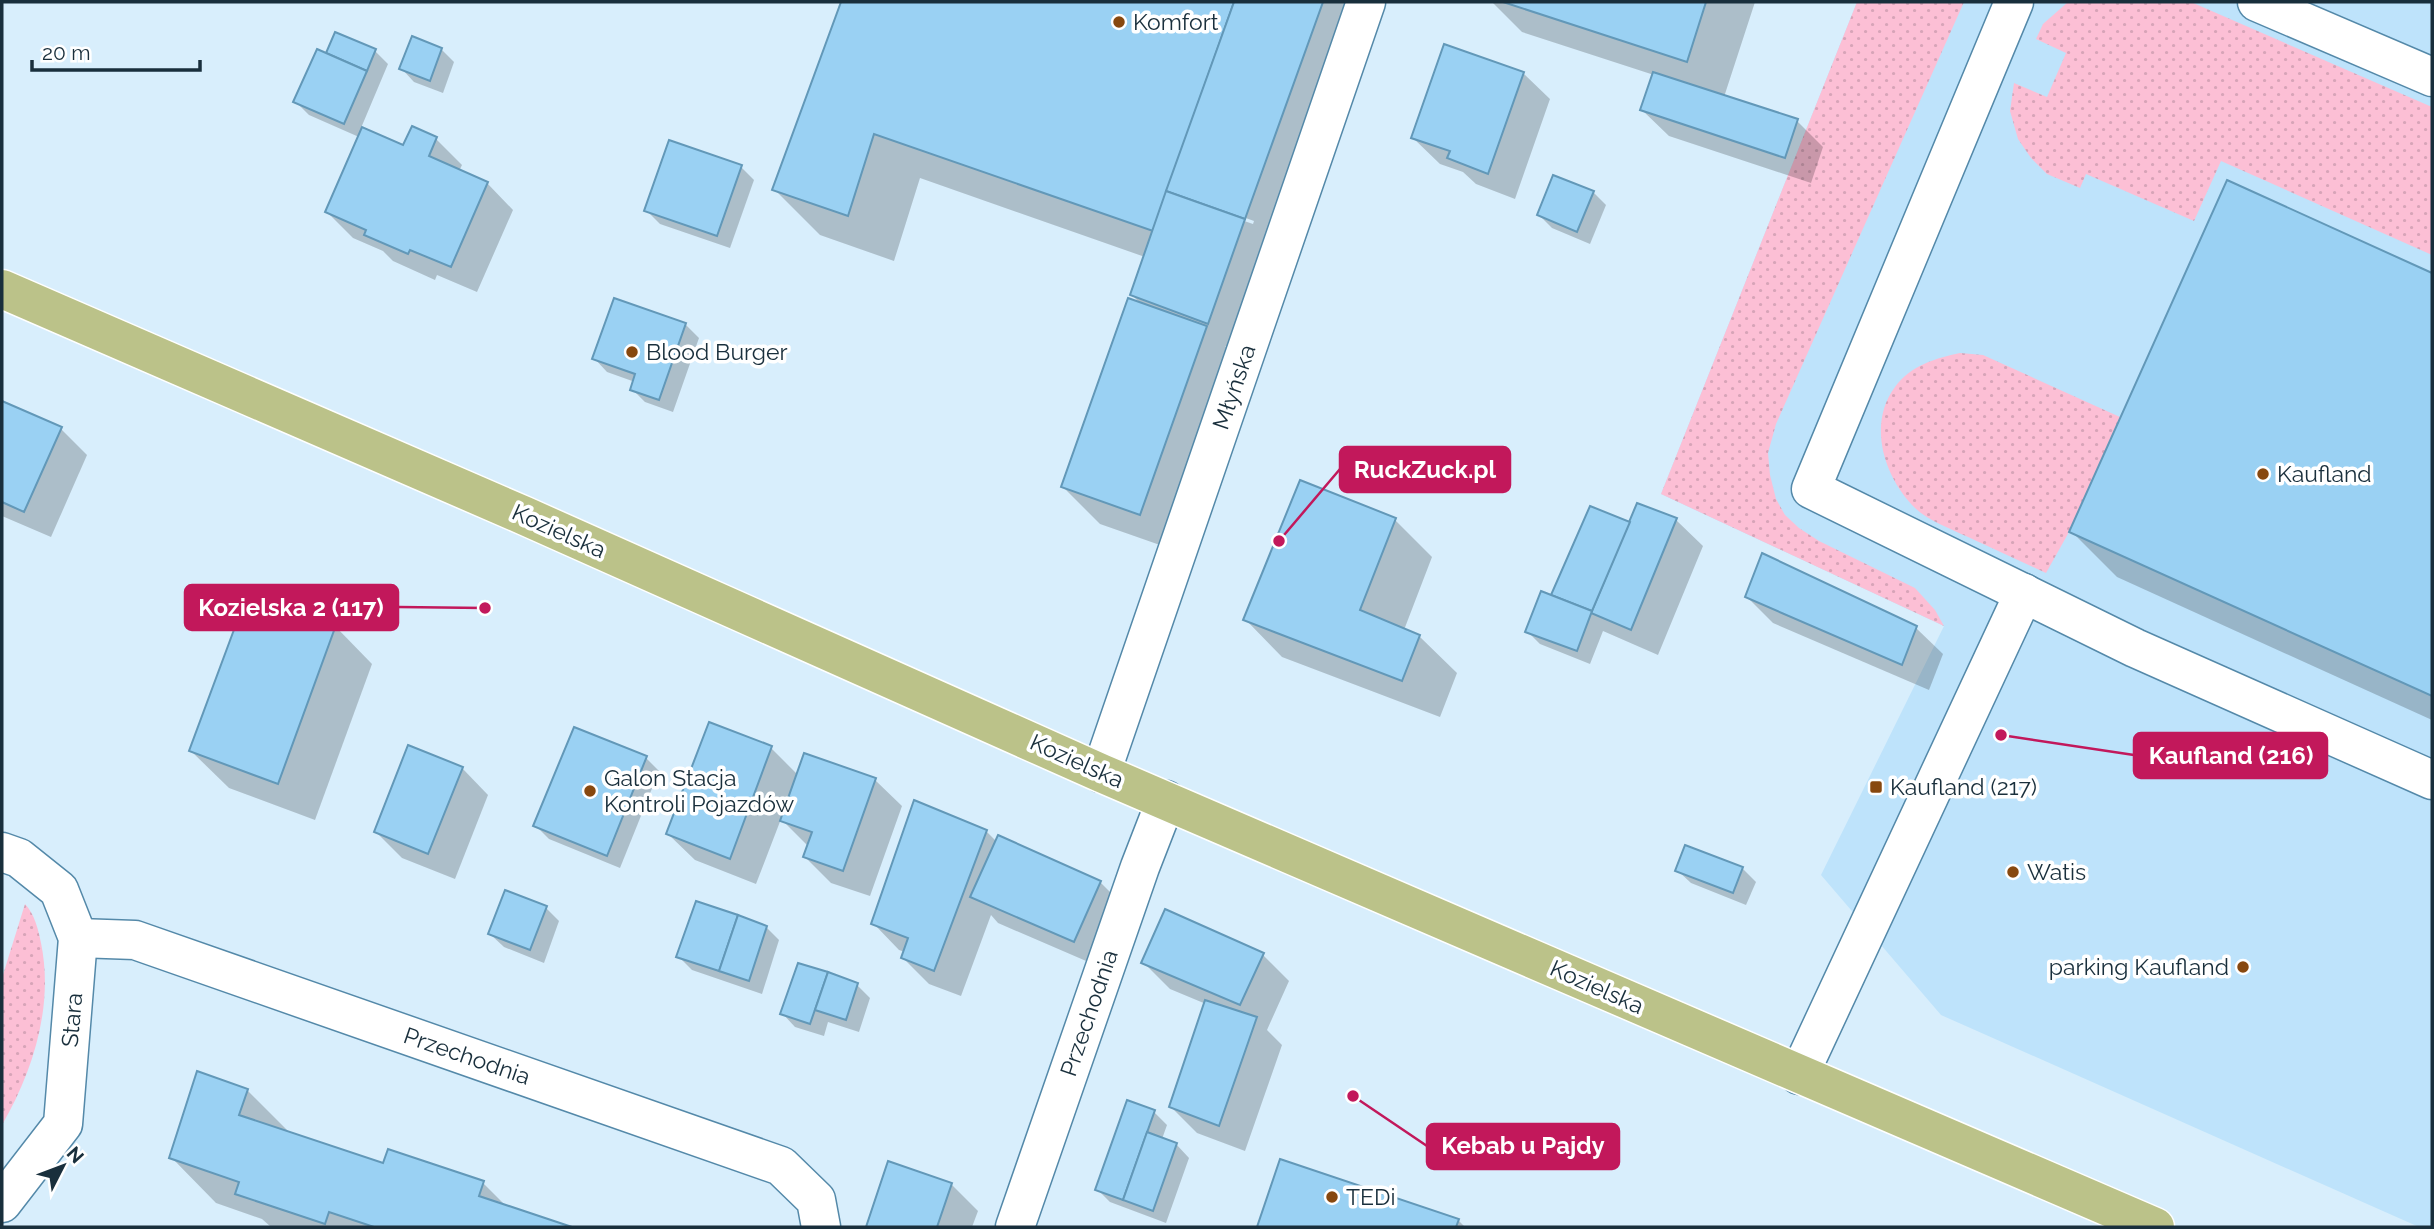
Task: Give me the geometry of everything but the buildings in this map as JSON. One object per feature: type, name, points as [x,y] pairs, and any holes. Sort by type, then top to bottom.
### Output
[{"type":"main road","name":"Kozielska","points":[[2,289],[646,569],[1101,773],[2155,1227]]},
{"type":"street","name":"Młyńska","points":[[1101,773],[1366,2]]},
{"type":"street","points":[[2014,2],[1811,489],[2136,648],[2432,780]]},
{"type":"street","points":[[2257,2],[2432,78]]},
{"type":"street","points":[[1799,1075],[2024,593]]},
{"type":"street","name":"Przechodnia","points":[[1015,1227],[1135,879],[1166,800]]},
{"type":"street","name":"Stara","points":[[2,852],[19,858],[59,890],[78,938],[63,1124],[2,1203]]},
{"type":"street","name":"Przechodnia","points":[[78,938],[135,940],[781,1166],[816,1200],[821,1227]]},
{"type":"shaded area","points":[[1857,2],[2432,2],[2432,1227],[2419,1227],[1941,1015],[1821,875],[1944,626],[1661,494]]},
{"type":"shaded area","points":[[1857,2],[1964,2],[1776,424],[1768,453],[1770,475],[1776,499],[1785,515],[1799,528],[1819,541],[1915,588],[1935,610],[1944,626],[1661,494]]},
{"type":"shaded area","points":[[2068,2],[2191,2],[2432,107],[2432,255],[2221,161],[2194,221],[2086,174],[2080,188],[2047,174],[2031,158],[2018,139],[2010,111],[2014,83],[2047,97],[2066,53],[2036,39],[2043,24]]},
{"type":"shaded area","points":[[1960,353],[1983,355],[2120,417],[2069,532],[2046,573],[1924,515],[1902,493],[1887,464],[1882,448],[1882,416],[1895,387],[1916,368]]},
{"type":"shaded area","points":[[25,904],[34,917],[41,943],[45,990],[43,1014],[23,1083],[2,1125],[2,978]]},
{"type":"place","name":"Komfort","points":[[1119,22]]},
{"type":"place","name":"Blood Burger","points":[[632,352]]},
{"type":"place","name":"Kaufland","points":[[2263,474]]},
{"type":"place","name":"RuckZuck.pl","points":[[1279,541]]},
{"type":"place","name":"Kozielska 2 (117)","points":[[485,608]]},
{"type":"place","name":"Kaufland (216)","points":[[2001,735]]},
{"type":"place","name":"Kaufland (217)","points":[[1876,787]]},
{"type":"place","name":"Galon Stacja Kontroli Pojazdów","points":[[590,791]]},
{"type":"place","name":"Watis","points":[[2013,872]]},
{"type":"place","name":"parking Kaufland","points":[[2243,967]]},
{"type":"place","name":"Kebab u Pajdy","points":[[1353,1096]]},
{"type":"place","name":"TEDi","points":[[1332,1197]]}]
